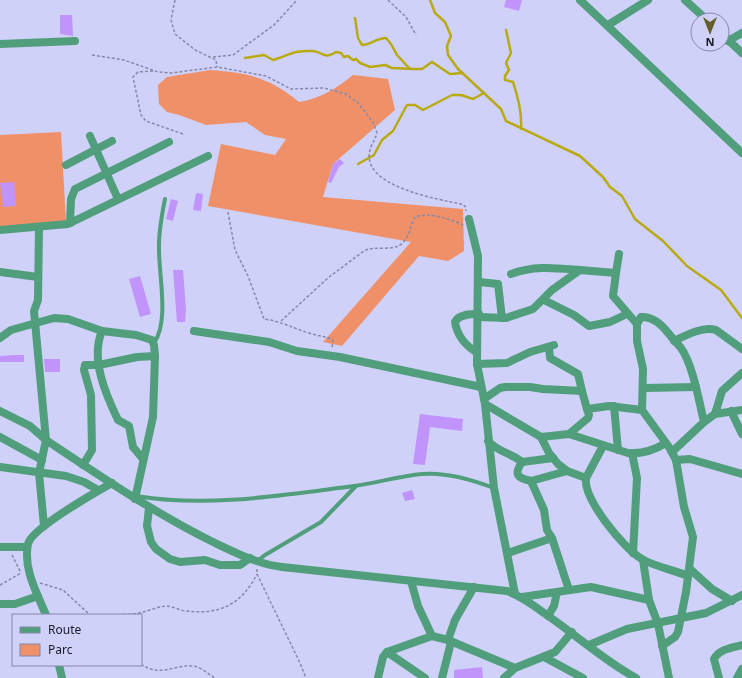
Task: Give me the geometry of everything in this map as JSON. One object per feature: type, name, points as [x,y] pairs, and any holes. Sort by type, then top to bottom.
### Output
[{"type":"street","points":[[580,0],[742,153]]},
{"type":"street","points":[[608,25],[648,0]]},
{"type":"street","points":[[686,0],[699,12]]},
{"type":"street","points":[[730,40],[742,34]]},
{"type":"street","points":[[0,44],[75,41]]},
{"type":"street","points":[[730,43],[742,53]]},
{"type":"street","points":[[90,136],[105,174],[118,199]]},
{"type":"street","points":[[66,165],[112,141]]},
{"type":"street","points":[[70,223],[70,206],[74,191],[169,142]]},
{"type":"street","points":[[0,230],[70,223],[208,156]]},
{"type":"street","points":[[469,219],[478,256],[479,316],[476,352],[477,364],[485,401],[494,488],[518,596]]},
{"type":"street","points":[[39,227],[38,300],[34,310],[46,440],[39,473],[44,526]]},
{"type":"street","points":[[619,254],[613,296],[637,324]]},
{"type":"street","points":[[512,274],[525,268],[536,267],[616,273]]},
{"type":"street","points":[[476,352],[462,339],[455,322],[457,318],[462,316],[479,316],[502,318],[515,316],[533,309],[544,300],[552,290],[580,270]]},
{"type":"street","points":[[0,272],[38,277]]},
{"type":"street","points":[[479,282],[493,282],[498,284],[502,318]]},
{"type":"street","points":[[544,300],[574,315],[589,326],[610,322],[627,314]]},
{"type":"street","points":[[662,646],[676,635],[689,573],[693,537],[684,508],[676,460],[666,443],[642,410],[644,388],[643,363],[637,341],[637,324],[641,317],[650,318],[662,326],[683,353],[696,387],[704,422]]},
{"type":"street","points":[[0,338],[11,330],[36,324],[45,319],[60,318],[73,320],[102,331],[140,336],[154,343],[153,418],[135,497]]},
{"type":"street","points":[[674,341],[697,331],[711,329],[716,330],[742,349]]},
{"type":"street","points":[[102,331],[98,345],[98,365],[117,418],[120,422],[129,426],[132,445],[143,459]]},
{"type":"street","points":[[194,331],[269,342],[297,351],[330,355],[481,387]]},
{"type":"street","points":[[477,364],[507,363],[530,352],[551,346],[550,358],[578,374],[589,415],[588,418],[569,434]]},
{"type":"street","points":[[83,464],[92,450],[91,395],[84,367],[87,364],[98,365],[137,357],[155,356]]},
{"type":"street","points":[[715,414],[722,391],[742,373]]},
{"type":"street","points":[[485,401],[500,388],[505,387],[530,387],[540,389],[582,391]]},
{"type":"street","points":[[644,388],[696,387]]},
{"type":"street","points":[[485,401],[541,437],[553,458],[567,471],[586,478]]},
{"type":"street","points":[[587,409],[614,406],[642,410]]},
{"type":"street","points":[[614,406],[618,450]]},
{"type":"street","points":[[672,452],[704,422],[715,414],[742,410]]},
{"type":"street","points":[[0,411],[30,426],[46,440],[150,508],[197,534],[253,560],[282,567],[507,591],[518,596],[572,632],[611,664],[636,678]]},
{"type":"street","points":[[731,412],[742,434]]},
{"type":"street","points":[[541,437],[569,434],[603,446],[632,453],[651,451],[666,443]]},
{"type":"street","points":[[0,437],[42,460]]},
{"type":"street","points":[[488,441],[498,451],[513,455],[522,462],[553,458]]},
{"type":"street","points":[[603,446],[586,478],[585,485],[593,502],[620,541],[643,560],[689,573],[732,601]]},
{"type":"street","points":[[632,453],[637,478],[633,553]]},
{"type":"street","points":[[676,460],[690,459],[742,474]]},
{"type":"street","points":[[522,462],[517,471],[518,477],[521,479],[531,481],[567,471]]},
{"type":"street","points":[[0,467],[75,479],[98,490]]},
{"type":"street","points":[[531,481],[544,510],[547,530],[552,538],[569,590]]},
{"type":"street","points":[[46,614],[32,582],[27,558],[27,547],[32,536],[44,526],[98,490],[112,483]]},
{"type":"street","points":[[150,508],[147,526],[151,542],[156,549],[170,559],[180,562],[204,560],[220,565],[240,565],[253,560]]},
{"type":"street","points":[[508,553],[552,538]]},
{"type":"street","points":[[0,547],[27,547]]},
{"type":"street","points":[[643,560],[649,600],[658,624],[669,678]]},
{"type":"street","points":[[411,581],[418,606],[432,636]]},
{"type":"street","points":[[442,678],[449,641],[455,620],[474,587]]},
{"type":"street","points":[[518,596],[591,587],[649,600]]},
{"type":"street","points":[[548,616],[554,606],[557,592]]},
{"type":"street","points":[[589,645],[627,629],[658,624],[706,613],[742,595]]},
{"type":"street","points":[[0,604],[15,604],[38,596]]},
{"type":"street","points":[[504,678],[515,668],[555,652],[572,632]]},
{"type":"street","points":[[378,678],[383,657],[387,652],[432,636],[449,641],[515,668]]},
{"type":"street","points":[[719,678],[714,659],[717,654],[727,649],[742,645]]},
{"type":"street","points":[[387,652],[425,678]]},
{"type":"street","points":[[544,657],[583,678]]},
{"type":"street","points":[[59,666],[62,678]]},
{"type":"street","points":[[737,678],[742,669]]},
{"type":"lane","points":[[154,343],[158,338],[161,320],[159,245],[165,199]]},
{"type":"lane","points":[[135,497],[155,499],[230,500],[356,486],[423,474],[442,475],[494,488]]},
{"type":"lane","points":[[253,560],[265,555],[321,522],[356,486]]},
{"type":"path","points":[[175,0],[171,20],[175,34],[194,50],[213,57],[233,54],[238,51],[274,25],[297,0]]},
{"type":"path","points":[[388,0],[406,17],[416,35]]},
{"type":"path","points":[[92,54],[124,60],[154,70],[170,73],[217,67],[266,76],[291,89],[324,88],[346,94],[358,103],[373,122],[377,133],[369,151],[371,166],[377,175],[390,183],[428,197],[465,206],[469,219]]},
{"type":"path","points":[[213,57],[216,60],[217,67]]},
{"type":"path","points":[[154,70],[138,72],[133,76],[141,115],[146,121],[183,134]]},
{"type":"path","points":[[228,212],[234,250],[248,276],[264,319],[281,321],[310,334],[333,340],[330,355]]},
{"type":"path","points":[[281,321],[329,277],[364,251],[370,248],[393,248],[400,245],[404,241],[415,217],[425,215],[453,221],[471,229]]},
{"type":"path","points":[[9,546],[16,566],[21,573],[32,582],[63,590],[89,614]]},
{"type":"path","points":[[253,560],[257,574],[306,678]]},
{"type":"path","points":[[0,585],[21,573]]},
{"type":"path","points":[[137,614],[167,606],[186,612],[204,612],[221,608],[238,601],[249,590],[257,574]]},
{"type":"path","points":[[142,664],[156,670],[170,670],[191,666],[199,668],[215,678]]},
{"type":"green space","points":[[210,70],[236,73],[258,78],[278,87],[299,102],[321,96],[353,75],[388,79],[395,110],[333,164],[323,197],[463,209],[464,251],[448,261],[419,256],[342,346],[323,342],[411,242],[208,206],[221,144],[275,155],[286,139],[265,135],[246,122],[206,125],[167,112],[159,104],[158,85],[167,77]]},
{"type":"green space","points":[[61,132],[66,222],[0,228],[0,135]]},
{"type":"building","points":[[506,0],[522,0],[519,11],[504,7]]},
{"type":"building","points":[[60,15],[72,15],[73,36],[60,34]]},
{"type":"building","points":[[340,159],[344,163],[339,167],[331,183],[328,182],[333,164]]},
{"type":"building","points":[[14,182],[16,206],[3,207],[0,183]]},
{"type":"building","points":[[196,193],[203,194],[201,211],[193,210]]},
{"type":"building","points":[[171,199],[178,201],[173,221],[166,219]]},
{"type":"building","points":[[173,270],[183,270],[186,310],[185,322],[177,322]]},
{"type":"building","points":[[140,276],[151,314],[140,317],[129,279]]},
{"type":"building","points":[[24,355],[24,362],[0,362],[0,356]]},
{"type":"building","points":[[44,359],[60,359],[60,372],[45,372]]},
{"type":"building","points":[[420,414],[463,419],[462,431],[430,427],[425,465],[413,464]]},
{"type":"building","points":[[412,490],[415,499],[405,501],[402,493]]},
{"type":"building","points":[[482,667],[483,678],[454,678],[454,670]]},
{"type":"waterway","points":[[430,0],[435,13],[445,22],[451,36],[447,46],[448,55],[458,69],[501,109],[506,121],[580,156],[603,177],[610,187],[622,196],[635,219],[663,241],[687,266],[721,290],[742,318]]},
{"type":"waterway","points":[[355,18],[358,38],[362,45],[386,38],[397,55],[409,68]]},
{"type":"waterway","points":[[506,30],[511,53],[506,63],[509,70],[505,76],[505,80],[513,82],[519,105],[521,129]]},
{"type":"waterway","points":[[245,58],[264,55],[273,60],[301,51],[313,51],[326,55],[336,52],[341,53],[344,57],[348,56],[353,60],[356,59],[360,63],[370,67],[385,65],[392,68],[422,69],[432,62],[450,74],[463,73]]},
{"type":"waterway","points":[[358,164],[374,155],[382,140],[393,131],[407,105],[415,105],[423,110],[452,95],[461,95],[473,99],[484,93]]}]
